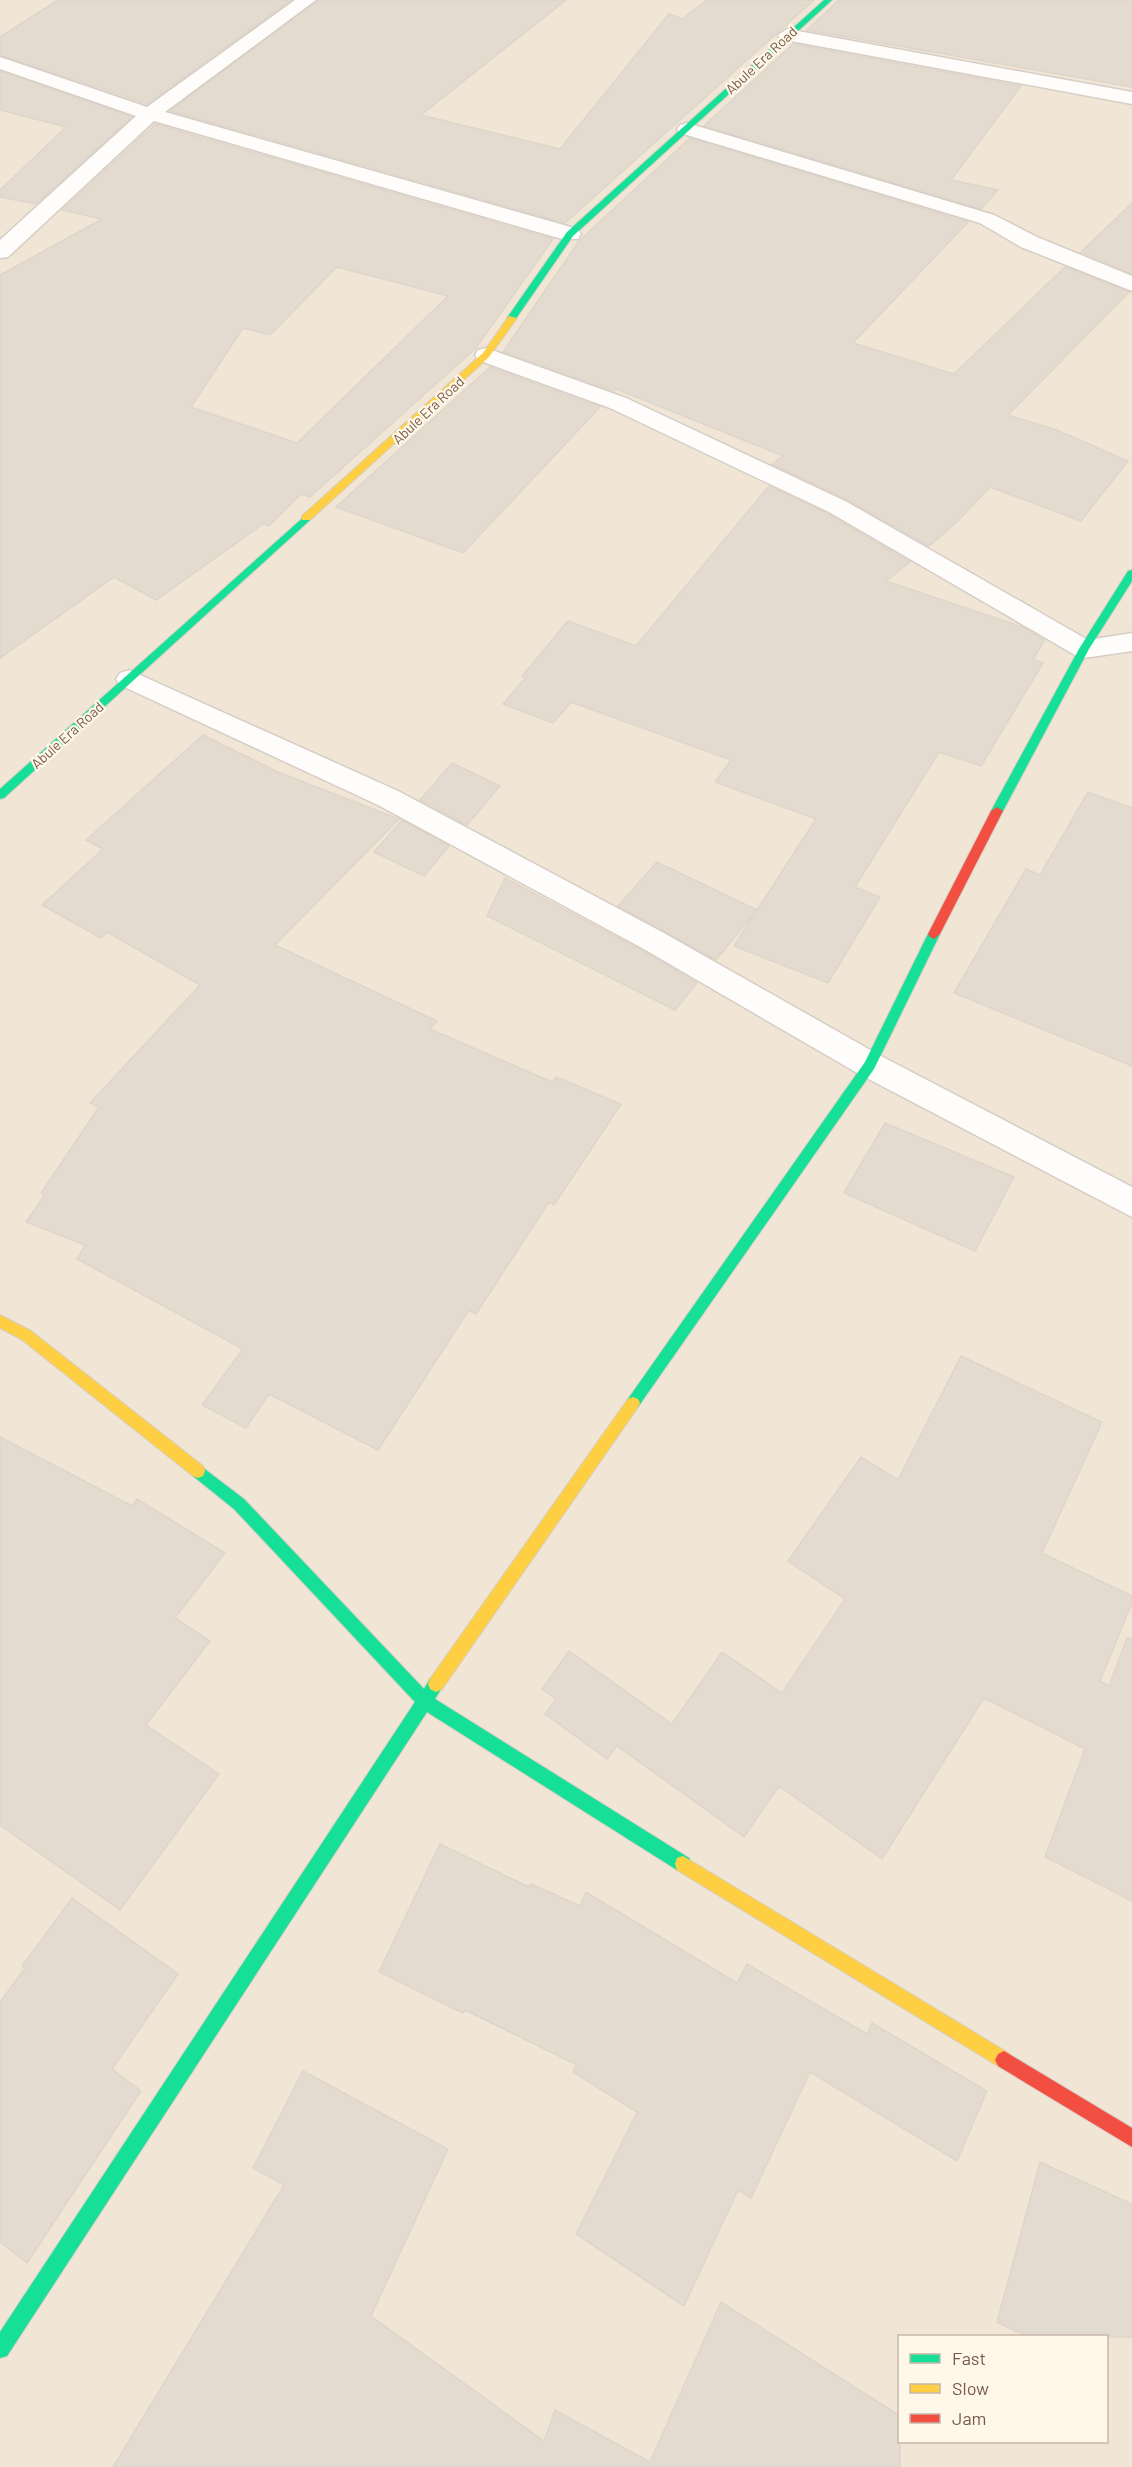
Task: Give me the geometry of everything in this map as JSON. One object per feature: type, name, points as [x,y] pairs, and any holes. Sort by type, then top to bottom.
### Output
[{"type":"street","points":[[0,252],[150,114],[307,0]]},
{"type":"street","name":"Abule Era Road","points":[[0,795],[486,355],[570,234],[828,0]]},
{"type":"street","points":[[787,35],[1132,98]]},
{"type":"street","points":[[0,63],[150,114],[570,234]]},
{"type":"street","points":[[687,129],[987,219],[1029,242],[1132,285]]},
{"type":"street","points":[[486,355],[618,403],[838,507],[1084,649],[1132,642]]},
{"type":"street","points":[[0,2349],[424,1701],[870,1065],[957,886],[1084,649],[1132,573]]},
{"type":"street","points":[[129,679],[388,798],[652,940],[870,1065],[1132,1203]]},
{"type":"street","points":[[0,1321],[26,1335],[239,1504],[424,1701],[792,1933],[1132,2138]]},
{"type":"shaded area","points":[[0,0],[1132,0],[1132,2467],[0,2467]]},
{"type":"building","points":[[58,0],[291,0],[147,104],[0,55],[0,37]]},
{"type":"building","points":[[318,0],[566,0],[421,115],[560,149],[669,14],[682,19],[707,0],[814,0],[565,223],[170,111]]},
{"type":"building","points":[[839,0],[1132,0],[1132,87],[807,30]]},
{"type":"building","points":[[793,44],[1021,86],[951,180],[998,190],[981,209],[704,126]]},
{"type":"building","points":[[0,71],[132,117],[36,204],[0,197],[0,190],[66,127],[0,110]]},
{"type":"building","points":[[155,124],[553,239],[476,348],[310,497],[301,494],[269,526],[263,524],[156,600],[114,577],[0,658],[0,275],[102,219],[62,210]],"holes":[[[337,267],[448,296],[297,443],[191,407],[243,328],[270,335]]]},
{"type":"building","points":[[690,138],[968,222],[853,343],[954,374],[1065,267],[1129,292],[1008,415],[1057,430],[1128,461],[1081,521],[990,487],[956,523],[929,546],[848,500],[772,464],[783,456],[616,389],[614,391],[503,352],[579,241]]},
{"type":"building","points":[[1132,203],[1132,274],[1081,252]]},
{"type":"building","points":[[490,367],[600,407],[463,553],[336,507]]},
{"type":"building","points":[[769,486],[828,514],[910,562],[886,581],[1022,627],[1045,640],[1033,659],[1043,663],[981,766],[939,752],[855,887],[880,897],[828,983],[734,946],[816,819],[715,782],[731,760],[571,702],[553,723],[503,704],[526,677],[522,676],[568,621],[636,646]]},
{"type":"building","points":[[203,735],[278,772],[399,819],[275,945],[437,1021],[430,1029],[552,1082],[556,1077],[621,1104],[554,1205],[549,1202],[476,1314],[469,1310],[378,1450],[269,1394],[246,1428],[202,1405],[243,1349],[77,1259],[85,1245],[26,1222],[45,1195],[41,1193],[99,1107],[90,1103],[200,985],[107,932],[101,938],[42,905],[103,849],[86,840]]},
{"type":"building","points":[[452,763],[500,786],[467,825],[420,800]]},
{"type":"building","points":[[1088,792],[1132,808],[1132,1066],[954,993],[1026,869],[1040,875]]},
{"type":"building","points":[[402,820],[449,846],[424,876],[374,852]]},
{"type":"building","points":[[657,862],[757,910],[716,960],[618,906]]},
{"type":"building","points":[[505,878],[641,950],[697,983],[675,1010],[487,916]]},
{"type":"building","points":[[885,1123],[1014,1177],[975,1251],[844,1193]]},
{"type":"building","points":[[961,1356],[1102,1422],[1042,1553],[1132,1596],[1132,1603],[1100,1681],[1109,1686],[1127,1638],[1132,1639],[1132,1901],[1045,1857],[1085,1749],[984,1698],[882,1859],[779,1786],[744,1837],[617,1746],[607,1759],[545,1714],[556,1699],[542,1689],[569,1651],[672,1724],[722,1652],[782,1693],[845,1599],[788,1561],[861,1457],[898,1480]]},
{"type":"building","points":[[0,1437],[132,1506],[137,1499],[225,1553],[175,1618],[210,1641],[146,1725],[219,1774],[120,1910],[0,1825]]},
{"type":"building","points":[[440,1844],[529,1887],[531,1884],[580,1906],[586,1892],[737,1983],[747,1964],[867,2034],[872,2023],[987,2091],[957,2161],[810,2072],[751,2198],[738,2190],[684,2306],[576,2234],[637,2112],[573,2072],[577,2065],[465,2010],[463,2013],[379,1972]]},
{"type":"building","points":[[72,1898],[178,1974],[112,2069],[141,2091],[27,2263],[0,2242],[0,2002],[25,1968],[22,1966]]},
{"type":"building","points":[[303,2071],[448,2149],[371,2316],[544,2441],[555,2410],[650,2462],[721,2302],[898,2415],[900,2467],[113,2467],[284,2185],[253,2168]]},
{"type":"building","points":[[1040,2162],[1132,2204],[1132,2337],[1024,2335],[997,2322]]},
{"type":"traffic: fast","points":[[512,318],[570,234],[828,0]]},
{"type":"traffic: fast","points":[[0,795],[306,518]]},
{"type":"traffic: fast","points":[[997,811],[1084,649],[1132,573]]},
{"type":"traffic: fast","points":[[633,1403],[870,1065],[934,934]]},
{"type":"traffic: fast","points":[[198,1471],[239,1504],[424,1701],[683,1864]]},
{"type":"traffic: fast","points":[[0,2349],[436,1684]]},
{"type":"traffic: slow","points":[[306,518],[486,355],[512,318]]},
{"type":"traffic: slow","points":[[0,1321],[26,1335],[198,1471]]},
{"type":"traffic: slow","points":[[436,1684],[633,1403]]},
{"type":"traffic: slow","points":[[683,1864],[1004,2060]]},
{"type":"traffic: jam","points":[[934,934],[997,811]]},
{"type":"traffic: jam","points":[[1004,2060],[1132,2138]]}]
